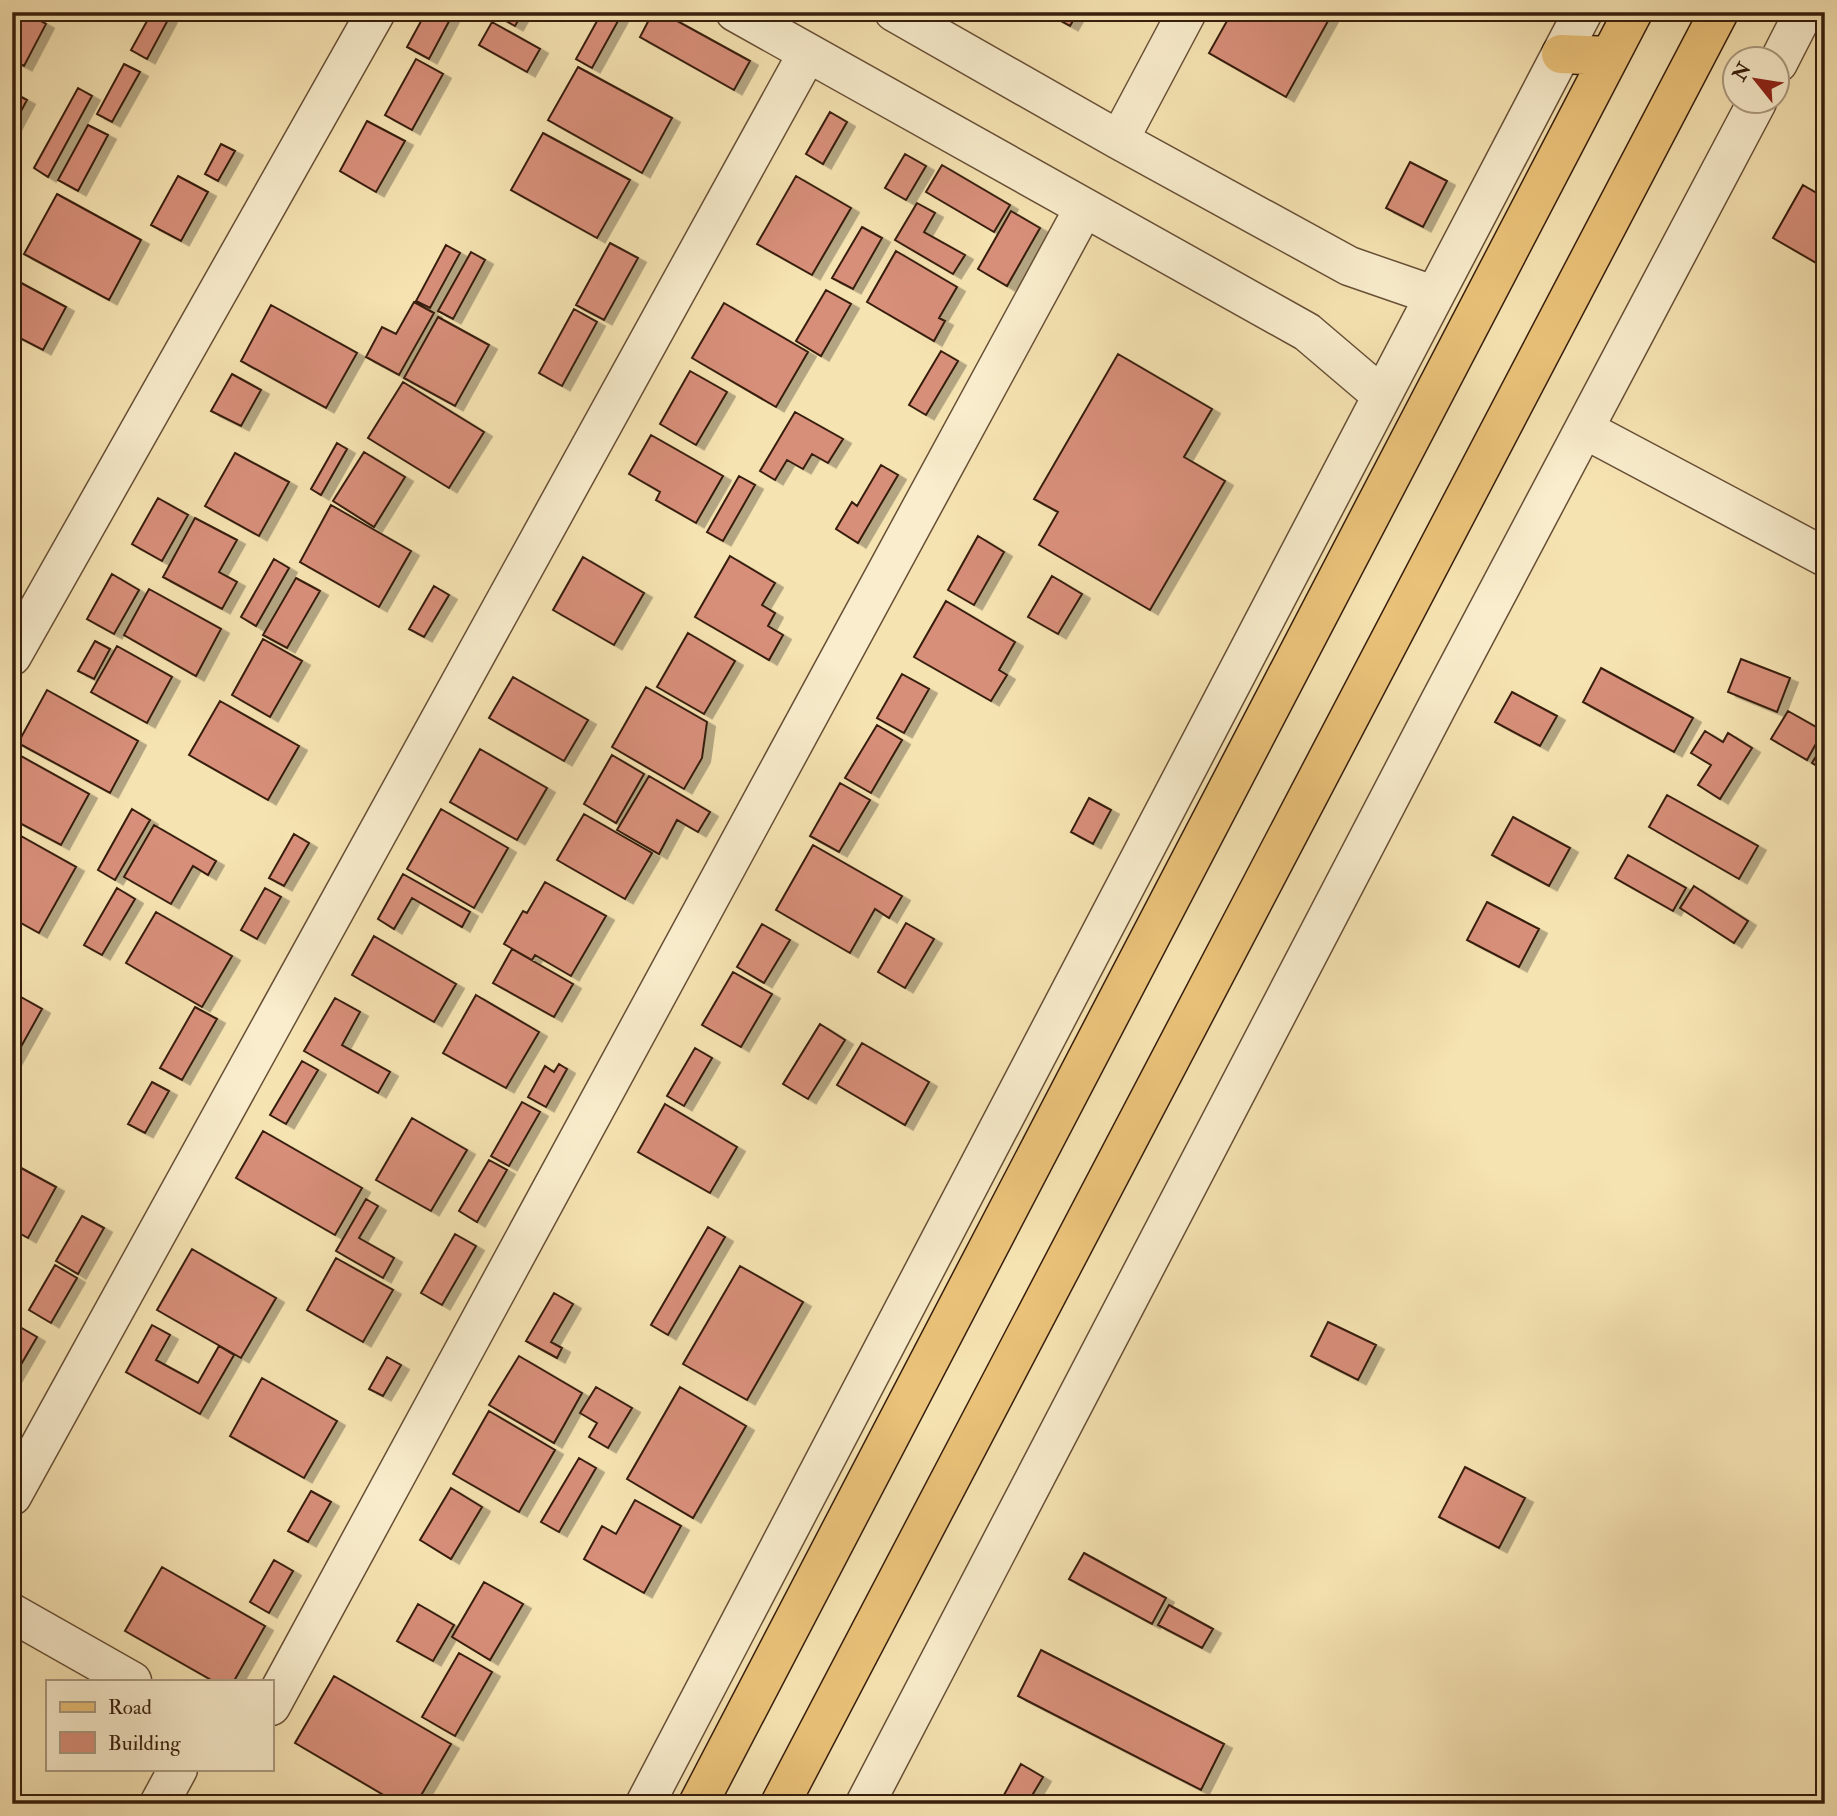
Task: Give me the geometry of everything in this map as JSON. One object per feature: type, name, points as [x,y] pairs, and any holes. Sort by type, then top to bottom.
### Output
[{"type":"main road","points":[[698,1804],[1633,12]]},
{"type":"main road","points":[[780,1804],[1719,12]]},
{"type":"main road","points":[[1561,54],[1610,56]]},
{"type":"street","points":[[12,656],[376,12]]},
{"type":"street","points":[[735,12],[1307,332],[1381,395]]},
{"type":"street","points":[[894,12],[1349,266],[1433,295]]},
{"type":"street","points":[[1119,140],[1187,12]]},
{"type":"street","points":[[645,1804],[1583,12]]},
{"type":"street","points":[[1786,46],[1804,12]]},
{"type":"street","points":[[12,1496],[807,54]]},
{"type":"street","points":[[865,1804],[1439,703],[1750,116]]},
{"type":"street","points":[[273,1702],[1084,208]]},
{"type":"street","points":[[1584,429],[1825,557]]},
{"type":"street","points":[[12,1613],[130,1680]]},
{"type":"street","points":[[159,1804],[177,1770]]},
{"type":"building","points":[[12,12],[25,12],[46,24],[24,66],[12,60]]},
{"type":"building","points":[[152,12],[169,18],[147,59],[131,50]]},
{"type":"building","points":[[426,12],[454,12],[429,59],[407,47]]},
{"type":"building","points":[[490,12],[523,12],[515,26]]},
{"type":"building","points":[[602,12],[623,12],[592,68],[576,59]]},
{"type":"building","points":[[653,12],[661,12],[750,61],[734,90],[640,37]]},
{"type":"building","points":[[1048,12],[1078,12],[1070,26]]},
{"type":"building","points":[[1232,12],[1333,12],[1286,97],[1209,53]]},
{"type":"building","points":[[492,22],[540,49],[527,72],[479,45]]},
{"type":"building","points":[[416,59],[443,74],[412,130],[385,115]]},
{"type":"building","points":[[124,64],[140,72],[112,122],[97,114]]},
{"type":"building","points":[[578,67],[672,118],[642,173],[548,120]]},
{"type":"building","points":[[78,88],[92,96],[48,177],[34,168]]},
{"type":"building","points":[[12,92],[27,100],[12,128]]},
{"type":"building","points":[[830,112],[847,122],[823,164],[806,154]]},
{"type":"building","points":[[367,121],[405,141],[376,192],[340,171]]},
{"type":"building","points":[[88,125],[108,135],[78,191],[58,180]]},
{"type":"building","points":[[543,133],[630,180],[597,238],[511,190]]},
{"type":"building","points":[[221,144],[235,151],[218,181],[205,174]]},
{"type":"building","points":[[905,154],[926,166],[906,200],[885,188]]},
{"type":"building","points":[[1410,162],[1447,181],[1423,227],[1386,208]]},
{"type":"building","points":[[942,165],[1010,205],[994,232],[926,192]]},
{"type":"building","points":[[178,176],[208,192],[181,241],[151,225]]},
{"type":"building","points":[[796,176],[851,208],[812,275],[757,244]]},
{"type":"building","points":[[1803,185],[1825,198],[1825,268],[1773,238]]},
{"type":"building","points":[[57,194],[141,240],[109,300],[24,254]]},
{"type":"building","points":[[917,203],[935,213],[924,232],[965,255],[953,274],[895,240]]},
{"type":"building","points":[[1011,211],[1040,228],[1007,286],[978,269]]},
{"type":"building","points":[[862,227],[882,238],[853,289],[832,278]]},
{"type":"building","points":[[610,243],[638,258],[604,320],[576,305]]},
{"type":"building","points":[[446,245],[460,253],[430,308],[416,301]]},
{"type":"building","points":[[896,251],[957,287],[939,318],[945,321],[934,341],[867,302]]},
{"type":"building","points":[[471,252],[485,260],[453,319],[438,311]]},
{"type":"building","points":[[12,278],[66,307],[43,350],[12,334]]},
{"type":"building","points":[[826,290],[851,304],[821,356],[796,341]]},
{"type":"building","points":[[414,302],[434,313],[399,375],[366,357],[382,327],[396,334]]},
{"type":"building","points":[[724,303],[808,352],[776,407],[692,358]]},
{"type":"building","points":[[271,305],[357,353],[326,408],[241,361]]},
{"type":"building","points":[[574,309],[597,322],[562,386],[539,373]]},
{"type":"building","points":[[438,317],[489,345],[455,406],[404,378]]},
{"type":"building","points":[[941,351],[958,361],[926,415],[909,405]]},
{"type":"building","points":[[1118,354],[1212,409],[1184,457],[1225,481],[1150,610],[1039,545],[1058,512],[1034,499]]},
{"type":"building","points":[[690,371],[727,392],[696,445],[660,424]]},
{"type":"building","points":[[232,374],[261,390],[241,426],[211,411]]},
{"type":"building","points":[[403,382],[484,432],[449,488],[368,438]]},
{"type":"building","points":[[795,412],[843,439],[828,463],[812,454],[803,469],[787,460],[775,480],[760,471]]},
{"type":"building","points":[[651,435],[723,476],[696,523],[656,500],[660,492],[629,474]]},
{"type":"building","points":[[337,443],[347,449],[321,495],[311,489]]},
{"type":"building","points":[[364,452],[405,477],[374,527],[333,501]]},
{"type":"building","points":[[235,453],[289,482],[259,536],[205,506]]},
{"type":"building","points":[[881,465],[898,475],[858,543],[836,529],[852,502],[857,506]]},
{"type":"building","points":[[739,476],[755,485],[723,541],[707,532]]},
{"type":"building","points":[[158,498],[188,515],[162,561],[132,544]]},
{"type":"building","points":[[331,505],[411,551],[379,607],[300,562]]},
{"type":"building","points":[[195,518],[237,540],[219,572],[237,582],[222,609],[163,577]]},
{"type":"building","points":[[978,536],[1004,552],[974,605],[948,590]]},
{"type":"building","points":[[730,556],[775,583],[762,605],[775,613],[768,626],[783,635],[769,660],[695,617]]},
{"type":"building","points":[[583,557],[644,593],[614,645],[553,610]]},
{"type":"building","points":[[274,559],[289,568],[256,626],[241,617]]},
{"type":"building","points":[[112,574],[139,590],[114,634],[87,619]]},
{"type":"building","points":[[1052,576],[1082,594],[1058,634],[1028,617]]},
{"type":"building","points":[[296,578],[320,591],[287,648],[263,635]]},
{"type":"building","points":[[434,586],[449,595],[424,637],[409,629]]},
{"type":"building","points":[[149,589],[221,629],[196,676],[124,635]]},
{"type":"building","points":[[946,601],[1015,642],[999,670],[1007,675],[991,701],[914,657]]},
{"type":"building","points":[[688,633],[735,661],[704,714],[657,687]]},
{"type":"building","points":[[263,639],[302,661],[270,717],[232,695]]},
{"type":"building","points":[[95,641],[110,649],[94,679],[78,671]]},
{"type":"building","points":[[117,646],[172,677],[147,723],[91,692]]},
{"type":"building","points":[[1741,659],[1790,678],[1777,712],[1728,692]]},
{"type":"building","points":[[1601,668],[1693,718],[1674,752],[1583,702]]},
{"type":"building","points":[[902,674],[929,689],[904,733],[877,718]]},
{"type":"building","points":[[513,677],[588,720],[564,761],[489,718]]},
{"type":"building","points":[[646,687],[707,722],[702,758],[684,789],[612,747]]},
{"type":"building","points":[[47,690],[138,741],[110,793],[18,743]]},
{"type":"building","points":[[1512,692],[1557,716],[1540,746],[1495,722]]},
{"type":"building","points":[[220,701],[299,746],[268,800],[189,755]]},
{"type":"building","points":[[1788,711],[1823,731],[1807,760],[1771,739]]},
{"type":"building","points":[[877,725],[902,740],[871,793],[845,778]]},
{"type":"building","points":[[1705,731],[1723,742],[1728,733],[1752,748],[1720,799],[1698,785],[1711,765],[1691,753]]},
{"type":"building","points":[[1825,742],[1825,771],[1812,763]]},
{"type":"building","points":[[480,749],[547,788],[517,840],[450,802]]},
{"type":"building","points":[[12,751],[89,794],[61,845],[12,819]]},
{"type":"building","points":[[612,755],[644,774],[616,823],[584,804]]},
{"type":"building","points":[[649,776],[710,812],[698,832],[677,820],[659,854],[617,830]]},
{"type":"building","points":[[840,783],[870,800],[839,852],[810,836]]},
{"type":"building","points":[[1667,795],[1758,846],[1739,879],[1649,827]]},
{"type":"building","points":[[1089,798],[1111,810],[1093,844],[1071,832]]},
{"type":"building","points":[[132,809],[150,820],[115,880],[98,870]]},
{"type":"building","points":[[441,809],[508,848],[474,908],[407,869]]},
{"type":"building","points":[[584,814],[652,853],[625,899],[557,860]]},
{"type":"building","points":[[1513,817],[1570,848],[1549,886],[1492,855]]},
{"type":"building","points":[[154,825],[216,861],[208,875],[193,866],[171,904],[124,877]]},
{"type":"building","points":[[12,831],[76,867],[39,933],[12,918]]},
{"type":"building","points":[[294,834],[309,843],[284,886],[269,878]]},
{"type":"building","points":[[813,845],[902,896],[889,918],[875,909],[850,953],[776,910]]},
{"type":"building","points":[[1628,855],[1686,888],[1673,911],[1615,878]]},
{"type":"building","points":[[403,874],[470,912],[462,927],[412,898],[394,929],[378,919]]},
{"type":"building","points":[[545,882],[606,916],[571,976],[535,955],[532,960],[504,944],[523,911],[527,913]]},
{"type":"building","points":[[1694,886],[1748,921],[1734,943],[1680,908]]},
{"type":"building","points":[[117,888],[135,899],[102,955],[84,945]]},
{"type":"building","points":[[265,888],[281,897],[257,939],[241,930]]},
{"type":"building","points":[[1487,902],[1539,929],[1519,967],[1467,940]]},
{"type":"building","points":[[156,912],[232,956],[202,1007],[126,963]]},
{"type":"building","points":[[906,923],[934,939],[905,988],[878,972]]},
{"type":"building","points":[[762,924],[790,940],[764,983],[737,967]]},
{"type":"building","points":[[374,936],[456,984],[434,1022],[352,975]]},
{"type":"building","points":[[512,949],[573,984],[554,1017],[493,983]]},
{"type":"building","points":[[733,972],[772,994],[741,1047],[702,1025]]},
{"type":"building","points":[[476,995],[539,1032],[506,1088],[443,1053]]},
{"type":"building","points":[[21,997],[42,1009],[12,1063],[12,1013]]},
{"type":"building","points":[[335,998],[360,1012],[342,1045],[390,1072],[378,1093],[304,1051]]},
{"type":"building","points":[[195,1007],[217,1019],[182,1080],[160,1068]]},
{"type":"building","points":[[820,1024],[845,1040],[808,1099],[783,1084]]},
{"type":"building","points":[[862,1043],[929,1082],[905,1125],[837,1085]]},
{"type":"building","points":[[695,1048],[712,1058],[684,1106],[667,1096]]},
{"type":"building","points":[[302,1061],[318,1070],[286,1124],[270,1115]]},
{"type":"building","points":[[559,1064],[567,1069],[546,1107],[528,1097],[545,1066],[554,1072]]},
{"type":"building","points":[[152,1082],[169,1091],[145,1133],[128,1124]]},
{"type":"building","points":[[522,1102],[540,1112],[509,1166],[491,1156]]},
{"type":"building","points":[[665,1104],[737,1147],[710,1193],[638,1152]]},
{"type":"building","points":[[412,1118],[467,1150],[431,1211],[376,1180]]},
{"type":"building","points":[[263,1131],[362,1188],[335,1235],[236,1178]]},
{"type":"building","points":[[489,1160],[507,1170],[477,1222],[459,1211]]},
{"type":"building","points":[[12,1163],[56,1187],[28,1238],[12,1229]]},
{"type":"building","points":[[366,1199],[378,1206],[359,1238],[394,1258],[383,1278],[336,1251]]},
{"type":"building","points":[[82,1216],[104,1228],[78,1274],[56,1261]]},
{"type":"building","points":[[708,1227],[725,1237],[668,1335],[651,1325]]},
{"type":"building","points":[[455,1234],[476,1246],[442,1305],[421,1293]]},
{"type":"building","points":[[192,1249],[276,1298],[241,1358],[157,1310]]},
{"type":"building","points":[[336,1258],[393,1290],[363,1342],[307,1310]]},
{"type":"building","points":[[55,1265],[77,1278],[51,1323],[29,1310]]},
{"type":"building","points":[[740,1266],[803,1302],[747,1400],[683,1364]]},
{"type":"building","points":[[554,1293],[573,1304],[551,1342],[562,1348],[557,1358],[526,1341]]},
{"type":"building","points":[[1328,1322],[1376,1345],[1358,1380],[1311,1356]]},
{"type":"building","points":[[152,1325],[170,1335],[156,1360],[198,1383],[219,1346],[234,1355],[200,1414],[126,1372]]},
{"type":"building","points":[[20,1327],[37,1337],[12,1380],[12,1340]]},
{"type":"building","points":[[519,1356],[582,1393],[554,1443],[489,1405]]},
{"type":"building","points":[[387,1357],[401,1365],[383,1396],[369,1389]]},
{"type":"building","points":[[262,1378],[337,1421],[304,1478],[230,1436]]},
{"type":"building","points":[[596,1387],[632,1408],[608,1448],[589,1437],[597,1423],[580,1413]]},
{"type":"building","points":[[680,1387],[746,1426],[693,1518],[627,1479]]},
{"type":"building","points":[[489,1411],[555,1450],[519,1512],[453,1474]]},
{"type":"building","points":[[579,1458],[596,1468],[559,1532],[541,1522]]},
{"type":"building","points":[[1465,1467],[1525,1498],[1499,1548],[1439,1517]]},
{"type":"building","points":[[451,1488],[482,1507],[451,1559],[420,1540]]},
{"type":"building","points":[[311,1491],[331,1502],[308,1542],[288,1531]]},
{"type":"building","points":[[635,1500],[681,1526],[644,1593],[584,1559],[602,1526],[616,1534]]},
{"type":"building","points":[[1084,1553],[1166,1598],[1152,1624],[1069,1579]]},
{"type":"building","points":[[274,1560],[293,1571],[269,1613],[250,1602]]},
{"type":"building","points":[[162,1567],[265,1626],[235,1680],[211,1680],[125,1631]]},
{"type":"building","points":[[484,1582],[523,1604],[490,1660],[452,1637]]},
{"type":"building","points":[[418,1604],[454,1625],[433,1661],[397,1641]]},
{"type":"building","points":[[1169,1605],[1213,1629],[1202,1648],[1158,1625]]},
{"type":"building","points":[[1041,1650],[1224,1744],[1201,1790],[1018,1696]]},
{"type":"building","points":[[459,1653],[492,1672],[455,1736],[422,1717]]},
{"type":"building","points":[[334,1676],[451,1744],[416,1804],[399,1804],[295,1743]]},
{"type":"building","points":[[1021,1764],[1043,1777],[1027,1804],[999,1804]]}]
